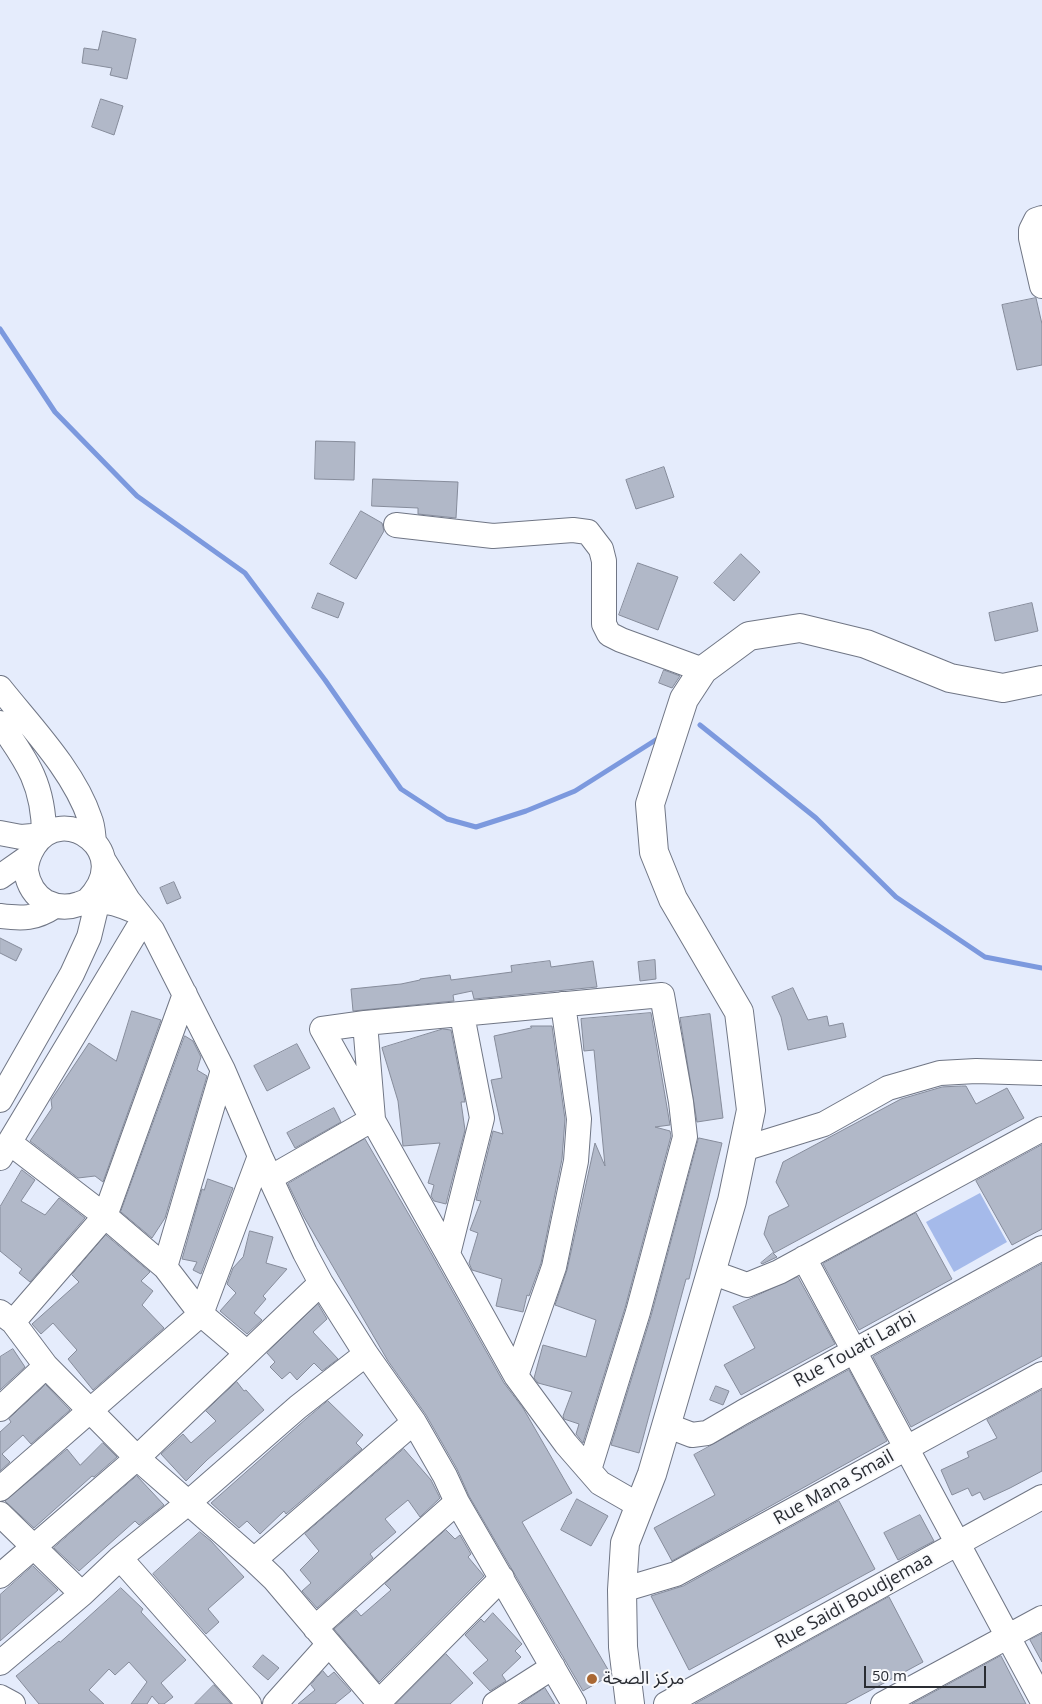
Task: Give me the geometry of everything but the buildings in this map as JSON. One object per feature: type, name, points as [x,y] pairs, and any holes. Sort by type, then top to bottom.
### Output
[{"type":"main road","points":[[630,1704],[623,1647],[622,1590],[625,1543],[652,1474],[732,1201],[751,1110],[740,1012],[673,899],[654,852],[650,804],[684,698],[703,670],[749,636],[800,628],[866,644],[950,678],[1003,688],[1042,680]]},
{"type":"street","points":[[1042,218],[1036,220],[1031,230],[1031,238],[1042,286]]},
{"type":"street","points":[[396,525],[492,536],[573,530],[588,532],[601,549],[604,561],[604,624],[609,634],[703,670]]},
{"type":"street","points":[[0,688],[60,763],[74,785],[90,819],[104,872],[101,883],[92,900],[89,937],[77,965],[0,1100]]},
{"type":"street","points":[[0,724],[28,764],[35,778],[43,807],[27,878],[31,887],[37,895],[55,906],[66,907],[92,900],[124,906],[140,916]]},
{"type":"street","points":[[0,877],[54,831],[76,830],[86,835],[99,852],[119,888],[152,930],[185,994],[223,1070],[270,1178],[321,1283],[366,1354],[414,1422],[446,1476],[457,1502],[574,1704]]},
{"type":"street","points":[[0,833],[22,837],[33,849]]},
{"type":"street","points":[[0,843],[33,849]]},
{"type":"street","points":[[0,916],[32,917],[44,913],[55,906]]},
{"type":"street","points":[[140,916],[5,1150],[105,1216],[165,1267],[200,1314],[247,1353]]},
{"type":"street","points":[[185,994],[105,1216],[6,1317],[46,1366],[137,1458],[274,1579],[378,1703],[502,1578]]},
{"type":"street","points":[[589,1470],[638,1312],[685,1137],[681,1102],[662,995],[365,1023],[322,1029],[516,1376],[566,1444],[600,1483],[640,1506]]},
{"type":"street","points":[[516,1376],[554,1267],[576,1160],[579,1119],[563,1004]]},
{"type":"street","points":[[448,1254],[482,1118],[462,1015]]},
{"type":"street","points":[[365,1023],[374,1119]]},
{"type":"street","points":[[165,1267],[223,1070]]},
{"type":"street","points":[[743,1149],[824,1124],[888,1088],[940,1073],[976,1071],[1042,1073]]},
{"type":"street","points":[[270,1178],[374,1119]]},
{"type":"street","points":[[711,1272],[747,1285],[779,1272],[1042,1129]]},
{"type":"street","points":[[0,1489],[200,1314],[260,1156]]},
{"type":"street","name":"Rue Touati Larbi","points":[[666,1425],[692,1435],[707,1433],[1042,1248]]},
{"type":"street","points":[[804,1258],[1042,1700]]},
{"type":"street","points":[[0,1576],[137,1458],[321,1283]]},
{"type":"street","points":[[0,1662],[82,1594],[120,1558],[188,1503],[298,1407],[366,1354]]},
{"type":"street","points":[[0,1409],[46,1366]]},
{"type":"street","name":"Rue Mana Smail","points":[[622,1590],[676,1574],[1042,1374]]},
{"type":"street","points":[[254,1560],[414,1422]]},
{"type":"street","name":"Rue Saidi Boudjemaa","points":[[666,1704],[1042,1497]]},
{"type":"street","points":[[275,1704],[322,1636],[457,1502]]},
{"type":"street","points":[[0,1514],[82,1594]]},
{"type":"street","points":[[120,1558],[249,1704]]},
{"type":"street","points":[[883,1704],[1042,1618]]},
{"type":"street","points":[[503,1702],[553,1667]]},
{"type":"street","points":[[0,1697],[12,1704]]},
{"type":"shaded area","points":[[980,1193],[1007,1242],[954,1272],[926,1222]]},
{"type":"waterway","points":[[0,329],[55,412],[137,496],[245,573],[325,680],[401,789],[447,819],[476,827],[526,811],[575,791],[662,736]]},
{"type":"waterway","points":[[700,725],[816,818],[896,897],[985,957],[1042,968]]},
{"type":"place","name":"مركز الصحة","points":[[592,1679]]}]
